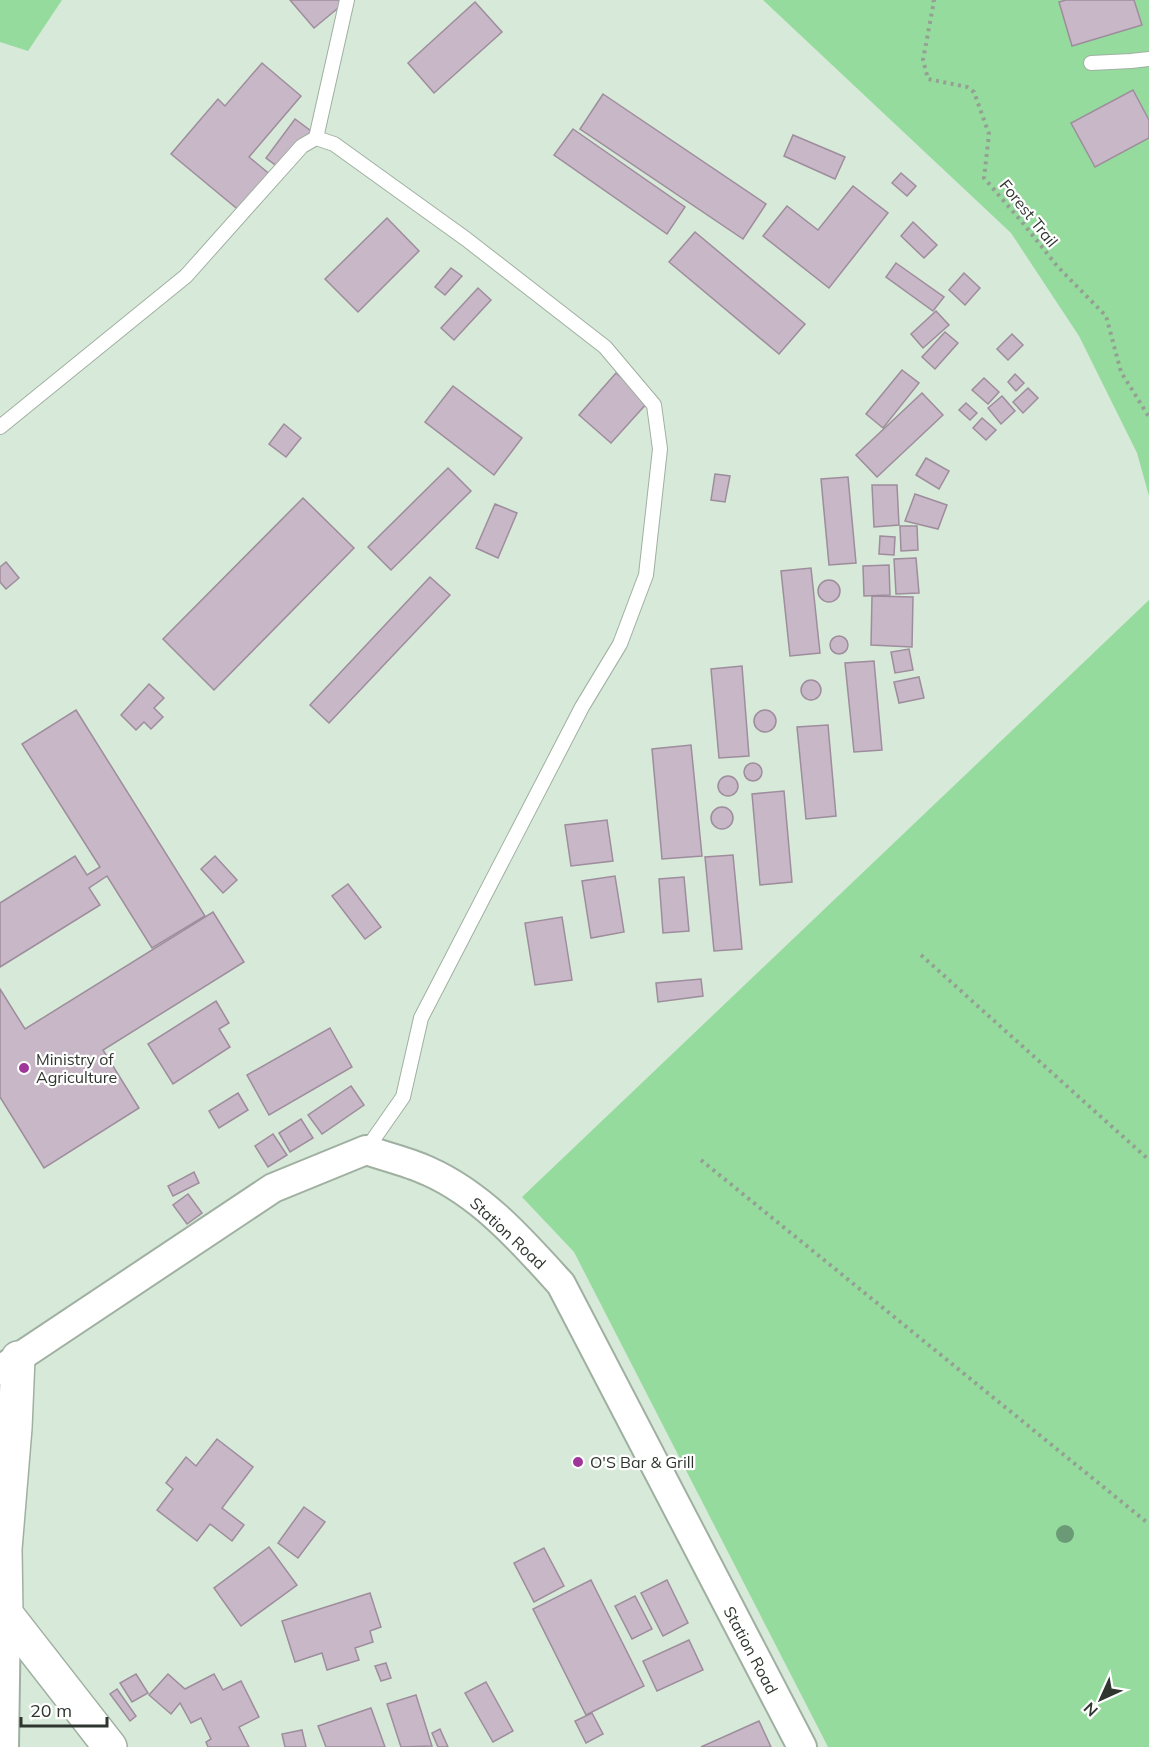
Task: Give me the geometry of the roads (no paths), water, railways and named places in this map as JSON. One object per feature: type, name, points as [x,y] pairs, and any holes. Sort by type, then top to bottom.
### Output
[{"type":"street","points":[[4,1747],[5,1549],[15,1428],[12,1356],[273,1188],[366,1150]]},
{"type":"street","name":"Station Road","points":[[366,1150],[428,1171],[480,1202],[526,1245],[561,1284],[802,1747]]},
{"type":"street","points":[[3,1610],[110,1747]]},
{"type":"lane","points":[[0,427],[186,276],[302,146],[316,138],[347,0]]},
{"type":"lane","points":[[1090,63],[1149,59]]},
{"type":"lane","points":[[316,138],[334,144],[466,239],[605,347],[654,405],[660,448],[646,575],[620,644],[582,707],[420,1018],[403,1097],[366,1150]]},
{"type":"place","name":"Ministry of Agriculture","points":[[24,1068]]},
{"type":"place","name":"O'S Bar & Grill","points":[[578,1462]]}]
